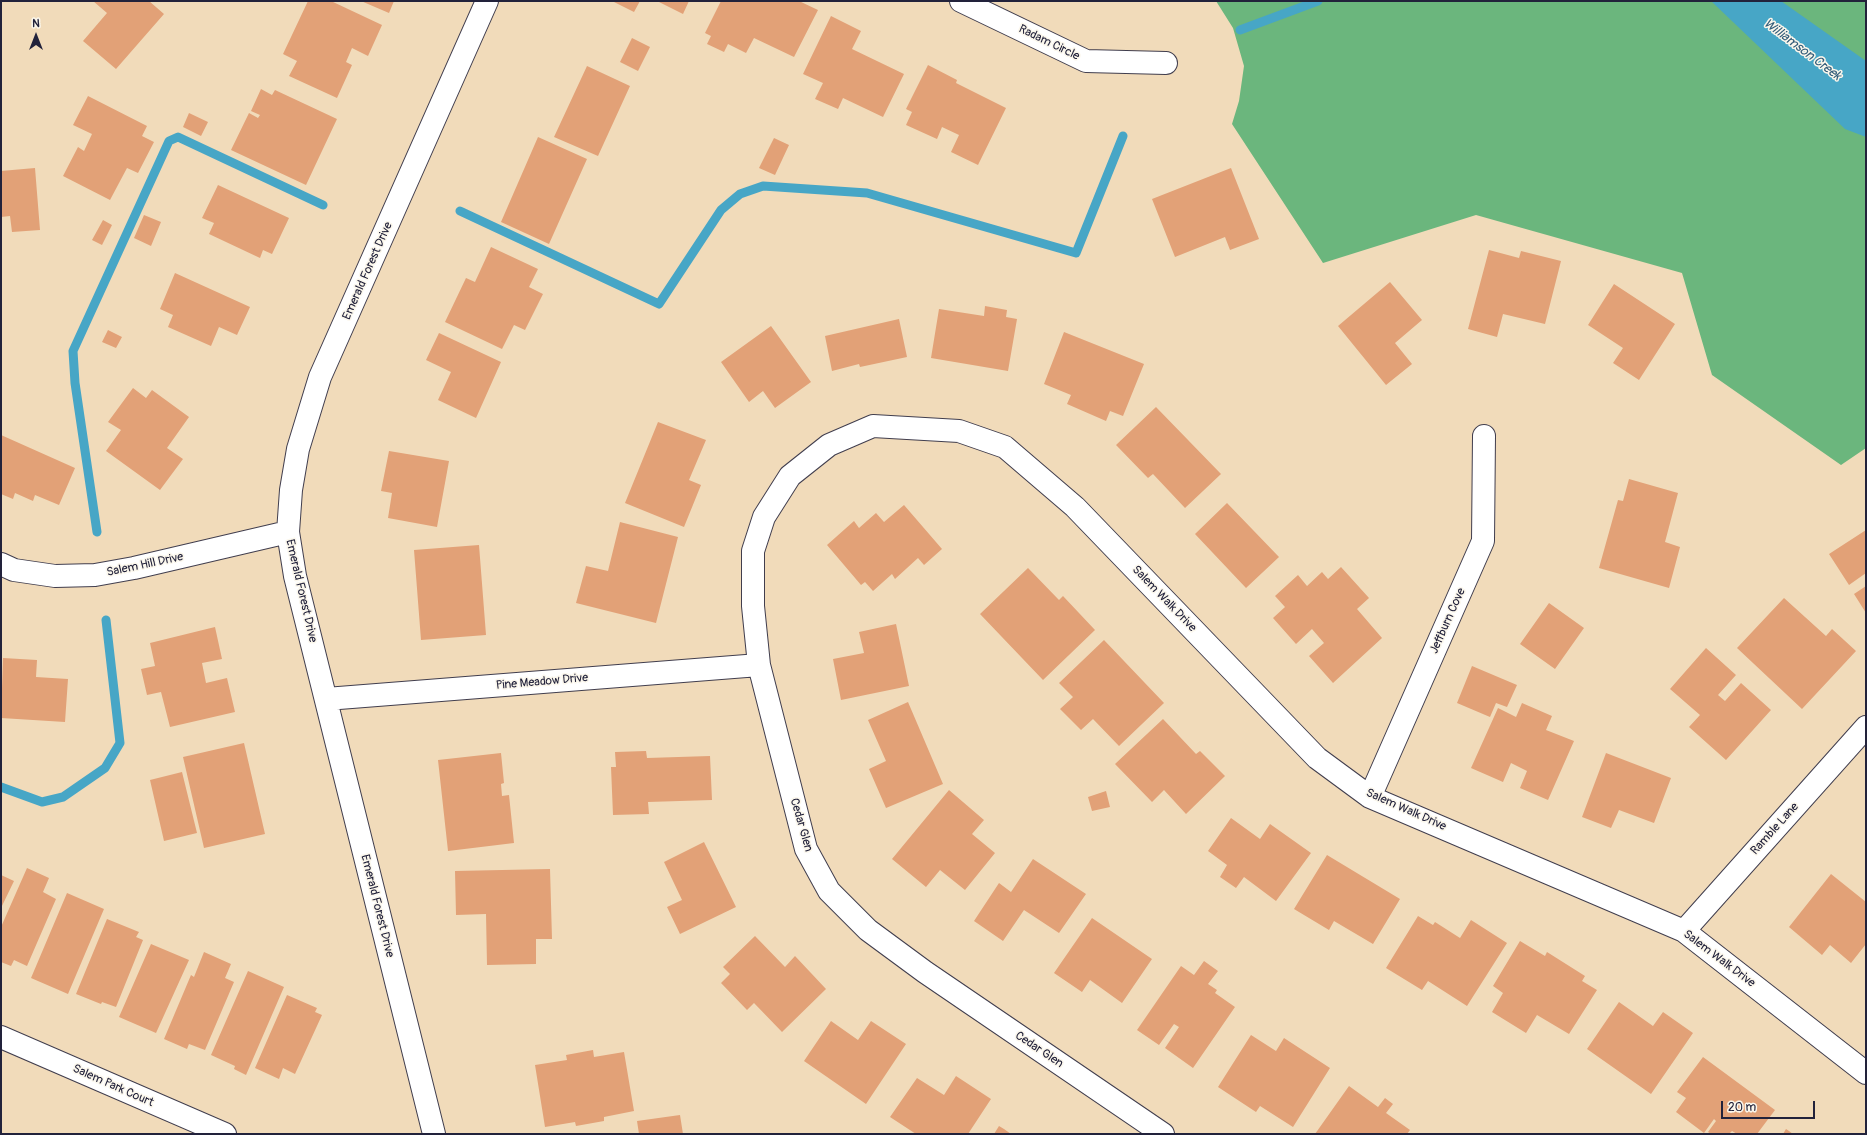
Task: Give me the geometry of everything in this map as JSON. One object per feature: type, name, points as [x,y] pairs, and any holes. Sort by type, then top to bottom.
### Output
[{"type":"street","name":"Emerald Forest Drive","points":[[434,1134],[295,576],[288,532],[291,490],[298,449],[320,377],[487,1]]},
{"type":"street","name":"Radam Circle","points":[[961,1],[1086,61],[1166,63]]},
{"type":"street","name":"Cedar Glen","points":[[873,426],[830,445],[790,476],[764,517],[753,551],[753,606],[758,664],[806,849],[829,891],[868,930],[925,972],[1163,1134]]},
{"type":"street","name":"Salem Walk Drive","points":[[873,426],[959,431],[1005,447],[1075,507],[1317,758],[1370,797],[1684,931],[1866,1073]]},
{"type":"street","name":"Jeffburn Cove","points":[[1370,797],[1483,541],[1484,436]]},
{"type":"street","name":"Salem Hill Drive","points":[[1,564],[14,570],[55,576],[95,574],[134,568],[288,532]]},
{"type":"street","name":"Pine Meadow Drive","points":[[326,699],[758,664]]},
{"type":"street","name":"Ramble Lane","points":[[1684,931],[1866,726]]},
{"type":"street","name":"Salem Park Court","points":[[1,1037],[225,1134]]},
{"type":"green space","points":[[1216,1],[1866,1],[1866,448],[1841,465],[1712,375],[1682,273],[1476,215],[1323,263],[1232,124],[1239,101],[1244,66],[1233,28]]},
{"type":"water","name":"Williamson Creek","points":[[1711,1],[1781,1],[1866,61],[1866,137],[1845,129]]},
{"type":"building","points":[[93,1],[149,1],[164,14],[116,69],[83,41],[107,13]]},
{"type":"building","points":[[308,1],[331,1],[382,25],[368,56],[352,48],[346,62],[352,65],[337,98],[289,76],[297,61],[283,54]]},
{"type":"building","points":[[361,1],[394,1],[389,13]]},
{"type":"building","points":[[612,1],[640,1],[634,12]]},
{"type":"building","points":[[657,1],[689,1],[683,14]]},
{"type":"building","points":[[721,1],[799,1],[818,10],[794,57],[754,38],[746,53],[728,44],[724,52],[707,44],[711,36],[705,33]]},
{"type":"building","points":[[831,16],[861,31],[852,49],[904,74],[883,117],[843,98],[838,109],[815,99],[823,83],[803,74]]},
{"type":"building","points":[[632,38],[650,47],[638,71],[620,62]]},
{"type":"building","points":[[928,65],[957,80],[956,83],[1006,108],[978,165],[951,152],[959,135],[942,127],[937,139],[906,125],[912,112],[906,109]]},
{"type":"building","points":[[587,66],[630,86],[598,156],[554,137]]},
{"type":"building","points":[[261,89],[272,95],[275,90],[337,119],[306,185],[231,150],[249,113],[258,118],[260,115],[251,111]]},
{"type":"building","points":[[88,96],[147,126],[142,136],[154,142],[138,173],[127,168],[110,200],[63,176],[78,147],[84,151],[92,134],[73,125]]},
{"type":"building","points":[[189,113],[208,122],[201,136],[183,127]]},
{"type":"building","points":[[538,137],[587,159],[549,244],[501,222]]},
{"type":"building","points":[[774,138],[789,145],[775,175],[759,168]]},
{"type":"building","points":[[35,168],[40,230],[12,232],[10,216],[1,217],[1,171]]},
{"type":"building","points":[[1231,168],[1259,239],[1230,250],[1225,237],[1175,257],[1152,199]]},
{"type":"building","points":[[218,185],[289,218],[272,254],[263,250],[260,258],[209,234],[214,223],[202,218]]},
{"type":"building","points":[[144,215],[161,222],[151,246],[134,238]]},
{"type":"building","points":[[103,220],[112,225],[102,245],[92,240]]},
{"type":"building","points":[[491,247],[538,269],[529,287],[543,294],[525,330],[514,325],[502,349],[445,322],[466,278],[475,282]]},
{"type":"building","points":[[1489,250],[1519,258],[1521,251],[1561,261],[1545,324],[1503,314],[1497,337],[1468,329]]},
{"type":"building","points":[[175,273],[250,307],[237,335],[219,327],[211,346],[168,327],[173,315],[160,309]]},
{"type":"building","points":[[1390,282],[1422,320],[1395,343],[1412,364],[1386,385],[1338,326]]},
{"type":"building","points":[[1614,284],[1675,324],[1639,380],[1613,363],[1623,348],[1588,325]]},
{"type":"building","points":[[985,306],[1007,310],[1006,317],[1017,319],[1008,371],[931,358],[939,309],[984,316]]},
{"type":"building","points":[[899,319],[907,357],[860,367],[859,364],[832,371],[825,336]]},
{"type":"building","points":[[771,326],[811,382],[775,408],[763,391],[749,402],[721,362]]},
{"type":"building","points":[[108,330],[122,337],[116,348],[102,342]]},
{"type":"building","points":[[1064,332],[1144,364],[1123,416],[1110,411],[1106,421],[1067,404],[1071,395],[1044,384]]},
{"type":"building","points":[[439,333],[501,362],[476,418],[438,400],[451,372],[426,360]]},
{"type":"building","points":[[133,388],[146,398],[152,390],[189,417],[167,448],[183,459],[160,490],[106,451],[121,430],[108,422]]},
{"type":"building","points":[[1156,407],[1221,474],[1185,508],[1153,474],[1148,478],[1116,445]]},
{"type":"building","points":[[658,422],[706,440],[689,480],[701,485],[684,527],[625,503]]},
{"type":"building","points":[[1,435],[75,468],[59,505],[35,495],[33,501],[15,493],[13,499],[1,494]]},
{"type":"building","points":[[389,451],[449,461],[437,527],[388,518],[392,493],[381,491]]},
{"type":"building","points":[[1629,479],[1678,493],[1665,542],[1680,547],[1669,588],[1599,568],[1618,500],[1623,501]]},
{"type":"building","points":[[1227,503],[1279,557],[1246,588],[1195,534]]},
{"type":"building","points":[[904,505],[942,549],[924,565],[918,558],[895,579],[892,574],[873,591],[865,582],[861,585],[827,545],[854,521],[859,528],[876,513],[884,522]]},
{"type":"building","points":[[620,522],[678,537],[656,623],[576,603],[586,566],[608,571]]},
{"type":"building","points":[[1866,530],[1866,573],[1849,585],[1829,554]]},
{"type":"building","points":[[479,545],[486,635],[421,640],[414,550]]},
{"type":"building","points":[[1341,567],[1369,598],[1357,609],[1382,638],[1333,683],[1309,656],[1324,643],[1312,629],[1296,644],[1273,618],[1285,607],[1275,596],[1298,575],[1307,586],[1322,572],[1328,579]]},
{"type":"building","points":[[1028,568],[1059,600],[1063,596],[1095,630],[1043,680],[980,614]]},
{"type":"building","points":[[1866,586],[1866,613],[1854,594]]},
{"type":"building","points":[[1784,598],[1826,636],[1832,629],[1856,651],[1802,709],[1737,648]]},
{"type":"building","points":[[1549,603],[1584,628],[1555,669],[1520,644]]},
{"type":"building","points":[[896,624],[909,686],[841,700],[833,659],[864,653],[859,632]]},
{"type":"building","points":[[215,627],[222,659],[202,663],[206,683],[227,678],[235,712],[170,727],[161,692],[147,695],[141,669],[155,666],[150,643]]},
{"type":"building","points":[[1104,640],[1164,703],[1119,746],[1093,719],[1081,730],[1060,709],[1073,697],[1059,683]]},
{"type":"building","points":[[1706,648],[1736,675],[1718,695],[1725,701],[1741,683],[1771,710],[1726,760],[1689,727],[1700,715],[1670,689]]},
{"type":"building","points":[[3,658],[37,660],[36,677],[68,679],[65,722],[1,718]]},
{"type":"building","points":[[1472,666],[1517,685],[1507,707],[1496,703],[1490,717],[1457,703]]},
{"type":"building","points":[[908,702],[943,784],[886,808],[869,769],[886,761],[868,720]]},
{"type":"building","points":[[1522,703],[1552,716],[1546,730],[1574,741],[1548,800],[1520,788],[1527,771],[1511,763],[1503,782],[1471,768],[1498,708],[1516,717]]},
{"type":"building","points":[[1163,719],[1196,754],[1200,751],[1225,776],[1186,814],[1164,790],[1152,802],[1115,764]]},
{"type":"building","points":[[244,743],[265,834],[204,848],[183,757]]},
{"type":"building","points":[[646,751],[647,758],[710,756],[712,800],[648,802],[649,814],[613,815],[611,767],[616,767],[615,752]]},
{"type":"building","points":[[501,753],[504,783],[501,784],[502,796],[509,795],[514,843],[448,851],[438,760]]},
{"type":"building","points":[[1606,753],[1671,778],[1654,823],[1619,810],[1611,828],[1582,817]]},
{"type":"building","points":[[182,772],[197,833],[164,841],[150,780]]},
{"type":"building","points":[[949,790],[984,820],[972,834],[995,853],[965,890],[940,870],[926,887],[892,859]]},
{"type":"building","points":[[1106,791],[1110,807],[1092,811],[1088,797]]},
{"type":"building","points":[[1231,818],[1260,839],[1270,824],[1311,853],[1276,901],[1244,877],[1236,888],[1220,877],[1227,865],[1208,851]]},
{"type":"building","points":[[704,842],[736,907],[680,934],[667,907],[682,900],[664,862]]},
{"type":"building","points":[[1327,855],[1400,899],[1373,944],[1334,921],[1329,930],[1294,909]]},
{"type":"building","points":[[1033,859],[1086,894],[1059,933],[1024,910],[1003,941],[974,921],[999,883],[1011,892]]},
{"type":"building","points":[[27,868],[49,878],[43,892],[56,899],[27,966],[14,960],[11,966],[1,962],[1,927]]},
{"type":"building","points":[[550,869],[552,939],[536,939],[536,964],[487,965],[486,914],[456,915],[455,871]]},
{"type":"building","points":[[1831,874],[1866,902],[1866,944],[1851,963],[1830,945],[1822,955],[1789,927]]},
{"type":"building","points":[[1,875],[14,881],[1,908]]},
{"type":"building","points":[[67,893],[104,909],[68,994],[31,978]]},
{"type":"building","points":[[1418,916],[1433,925],[1435,922],[1460,938],[1471,920],[1507,943],[1467,1006],[1428,981],[1422,990],[1386,968]]},
{"type":"building","points":[[1092,918],[1152,959],[1122,1003],[1090,980],[1082,992],[1054,973]]},
{"type":"building","points":[[107,919],[139,932],[136,937],[143,940],[116,1007],[102,1002],[101,1004],[76,994]]},
{"type":"building","points":[[755,936],[785,967],[795,956],[826,989],[782,1032],[754,1003],[747,1010],[721,983],[730,974],[723,967]]},
{"type":"building","points":[[1520,941],[1545,956],[1547,952],[1585,976],[1582,981],[1597,990],[1569,1034],[1537,1015],[1526,1033],[1492,1012],[1503,993],[1493,986]]},
{"type":"building","points":[[151,944],[189,960],[156,1033],[119,1017]]},
{"type":"building","points":[[204,952],[231,964],[225,978],[234,982],[205,1050],[189,1044],[187,1049],[164,1039],[191,975],[194,977]]},
{"type":"building","points":[[1204,961],[1218,971],[1208,984],[1217,990],[1215,993],[1235,1007],[1193,1068],[1165,1048],[1179,1027],[1174,1024],[1159,1045],[1137,1030],[1181,966],[1194,975]]},
{"type":"building","points":[[248,971],[284,987],[246,1075],[234,1069],[235,1066],[211,1055]]},
{"type":"building","points":[[287,995],[317,1008],[315,1012],[322,1015],[295,1074],[283,1068],[279,1079],[255,1068]]},
{"type":"building","points":[[1619,1002],[1653,1026],[1663,1012],[1693,1033],[1651,1094],[1587,1049]]},
{"type":"building","points":[[831,1021],[858,1040],[871,1021],[906,1044],[866,1104],[804,1061]]},
{"type":"building","points":[[1251,1035],[1276,1051],[1284,1038],[1330,1068],[1293,1127],[1260,1106],[1256,1112],[1218,1087]]},
{"type":"building","points":[[593,1050],[594,1057],[624,1052],[634,1111],[604,1117],[604,1121],[576,1126],[575,1122],[545,1127],[535,1065],[567,1060],[566,1055]]},
{"type":"building","points":[[1703,1057],[1775,1110],[1757,1134],[1737,1134],[1732,1131],[1729,1134],[1711,1134],[1708,1132],[1716,1121],[1714,1119],[1704,1133],[1676,1112],[1686,1098],[1677,1092]]},
{"type":"building","points":[[956,1076],[991,1099],[968,1134],[916,1134],[890,1117],[917,1078],[944,1095]]},
{"type":"building","points":[[1349,1086],[1378,1107],[1385,1098],[1393,1104],[1386,1113],[1410,1130],[1407,1134],[1315,1134]]},
{"type":"building","points":[[680,1115],[683,1134],[639,1134],[637,1121]]},
{"type":"building","points":[[999,1126],[1004,1129],[1011,1134],[994,1134]]},
{"type":"building","points":[[1786,1129],[1789,1131],[1793,1134],[1783,1134]]},
{"type":"waterway","points":[[1240,30],[1318,1]]},
{"type":"waterway","points":[[460,211],[659,304],[721,210],[740,194],[763,186],[867,193],[1076,253],[1123,136]]},
{"type":"waterway","points":[[97,532],[75,383],[73,351],[169,141],[178,137],[323,205]]},
{"type":"waterway","points":[[1,787],[42,802],[63,797],[105,768],[120,743],[106,620]]}]
